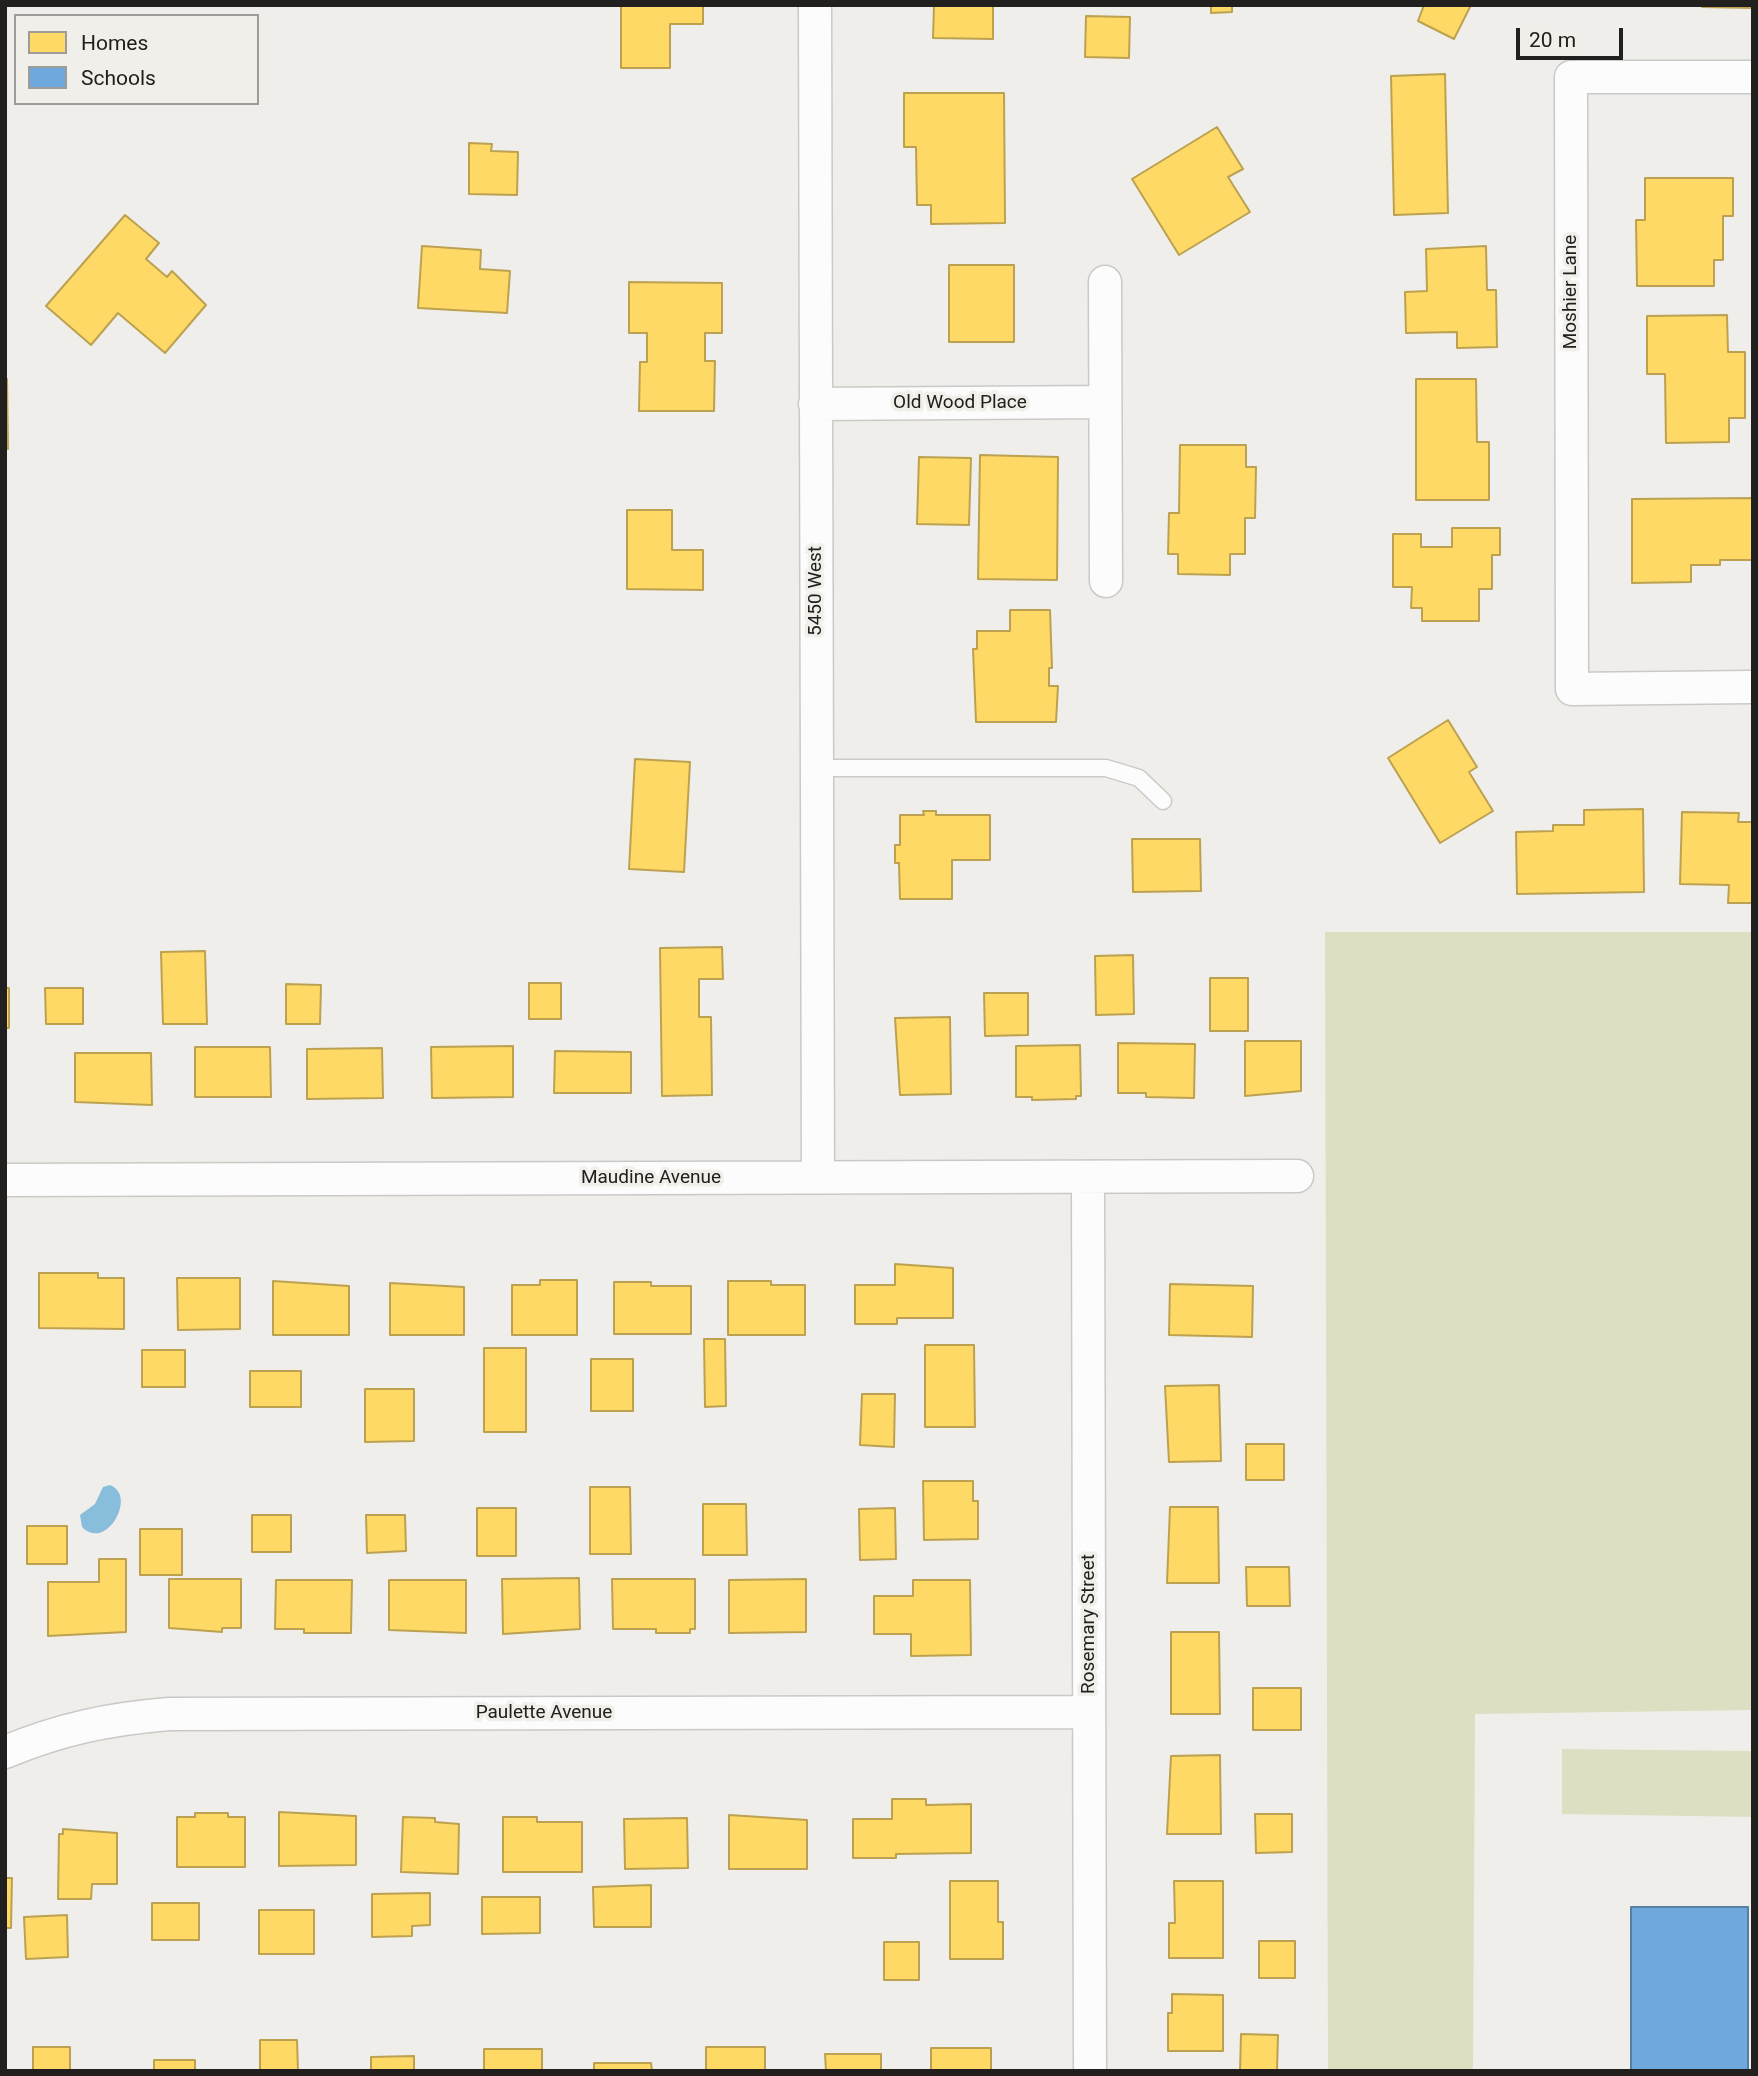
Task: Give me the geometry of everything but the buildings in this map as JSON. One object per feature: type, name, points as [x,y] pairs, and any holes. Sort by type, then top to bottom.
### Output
[{"type":"street","name":"5450 West","points":[[815,5],[818,1177]]},
{"type":"street","name":"Moshier Lane","points":[[1752,687],[1572,689],[1571,77],[1753,77]]},
{"type":"street","points":[[1105,282],[1106,581]]},
{"type":"street","name":"Old Wood Place","points":[[816,404],[1105,402]]},
{"type":"street","name":"Maudine Avenue","points":[[5,1180],[1297,1176]]},
{"type":"street","name":"Rosemary Street","points":[[1088,1177],[1090,2071]]},
{"type":"street","name":"Paulette Avenue","points":[[5,1752],[58,1731],[169,1714],[1089,1712]]},
{"type":"lane","points":[[817,768],[1106,768],[1139,778],[1163,800]]},
{"type":"green space","points":[[1325,932],[1753,932],[1753,1710],[1475,1714],[1473,2071],[1328,2071]]},
{"type":"green space","points":[[1562,1749],[1753,1751],[1753,1817],[1562,1814]]},
{"type":"water","points":[[110,1485],[118,1491],[120,1510],[109,1528],[100,1533],[91,1533],[82,1527],[80,1515],[95,1504],[103,1487]]}]
